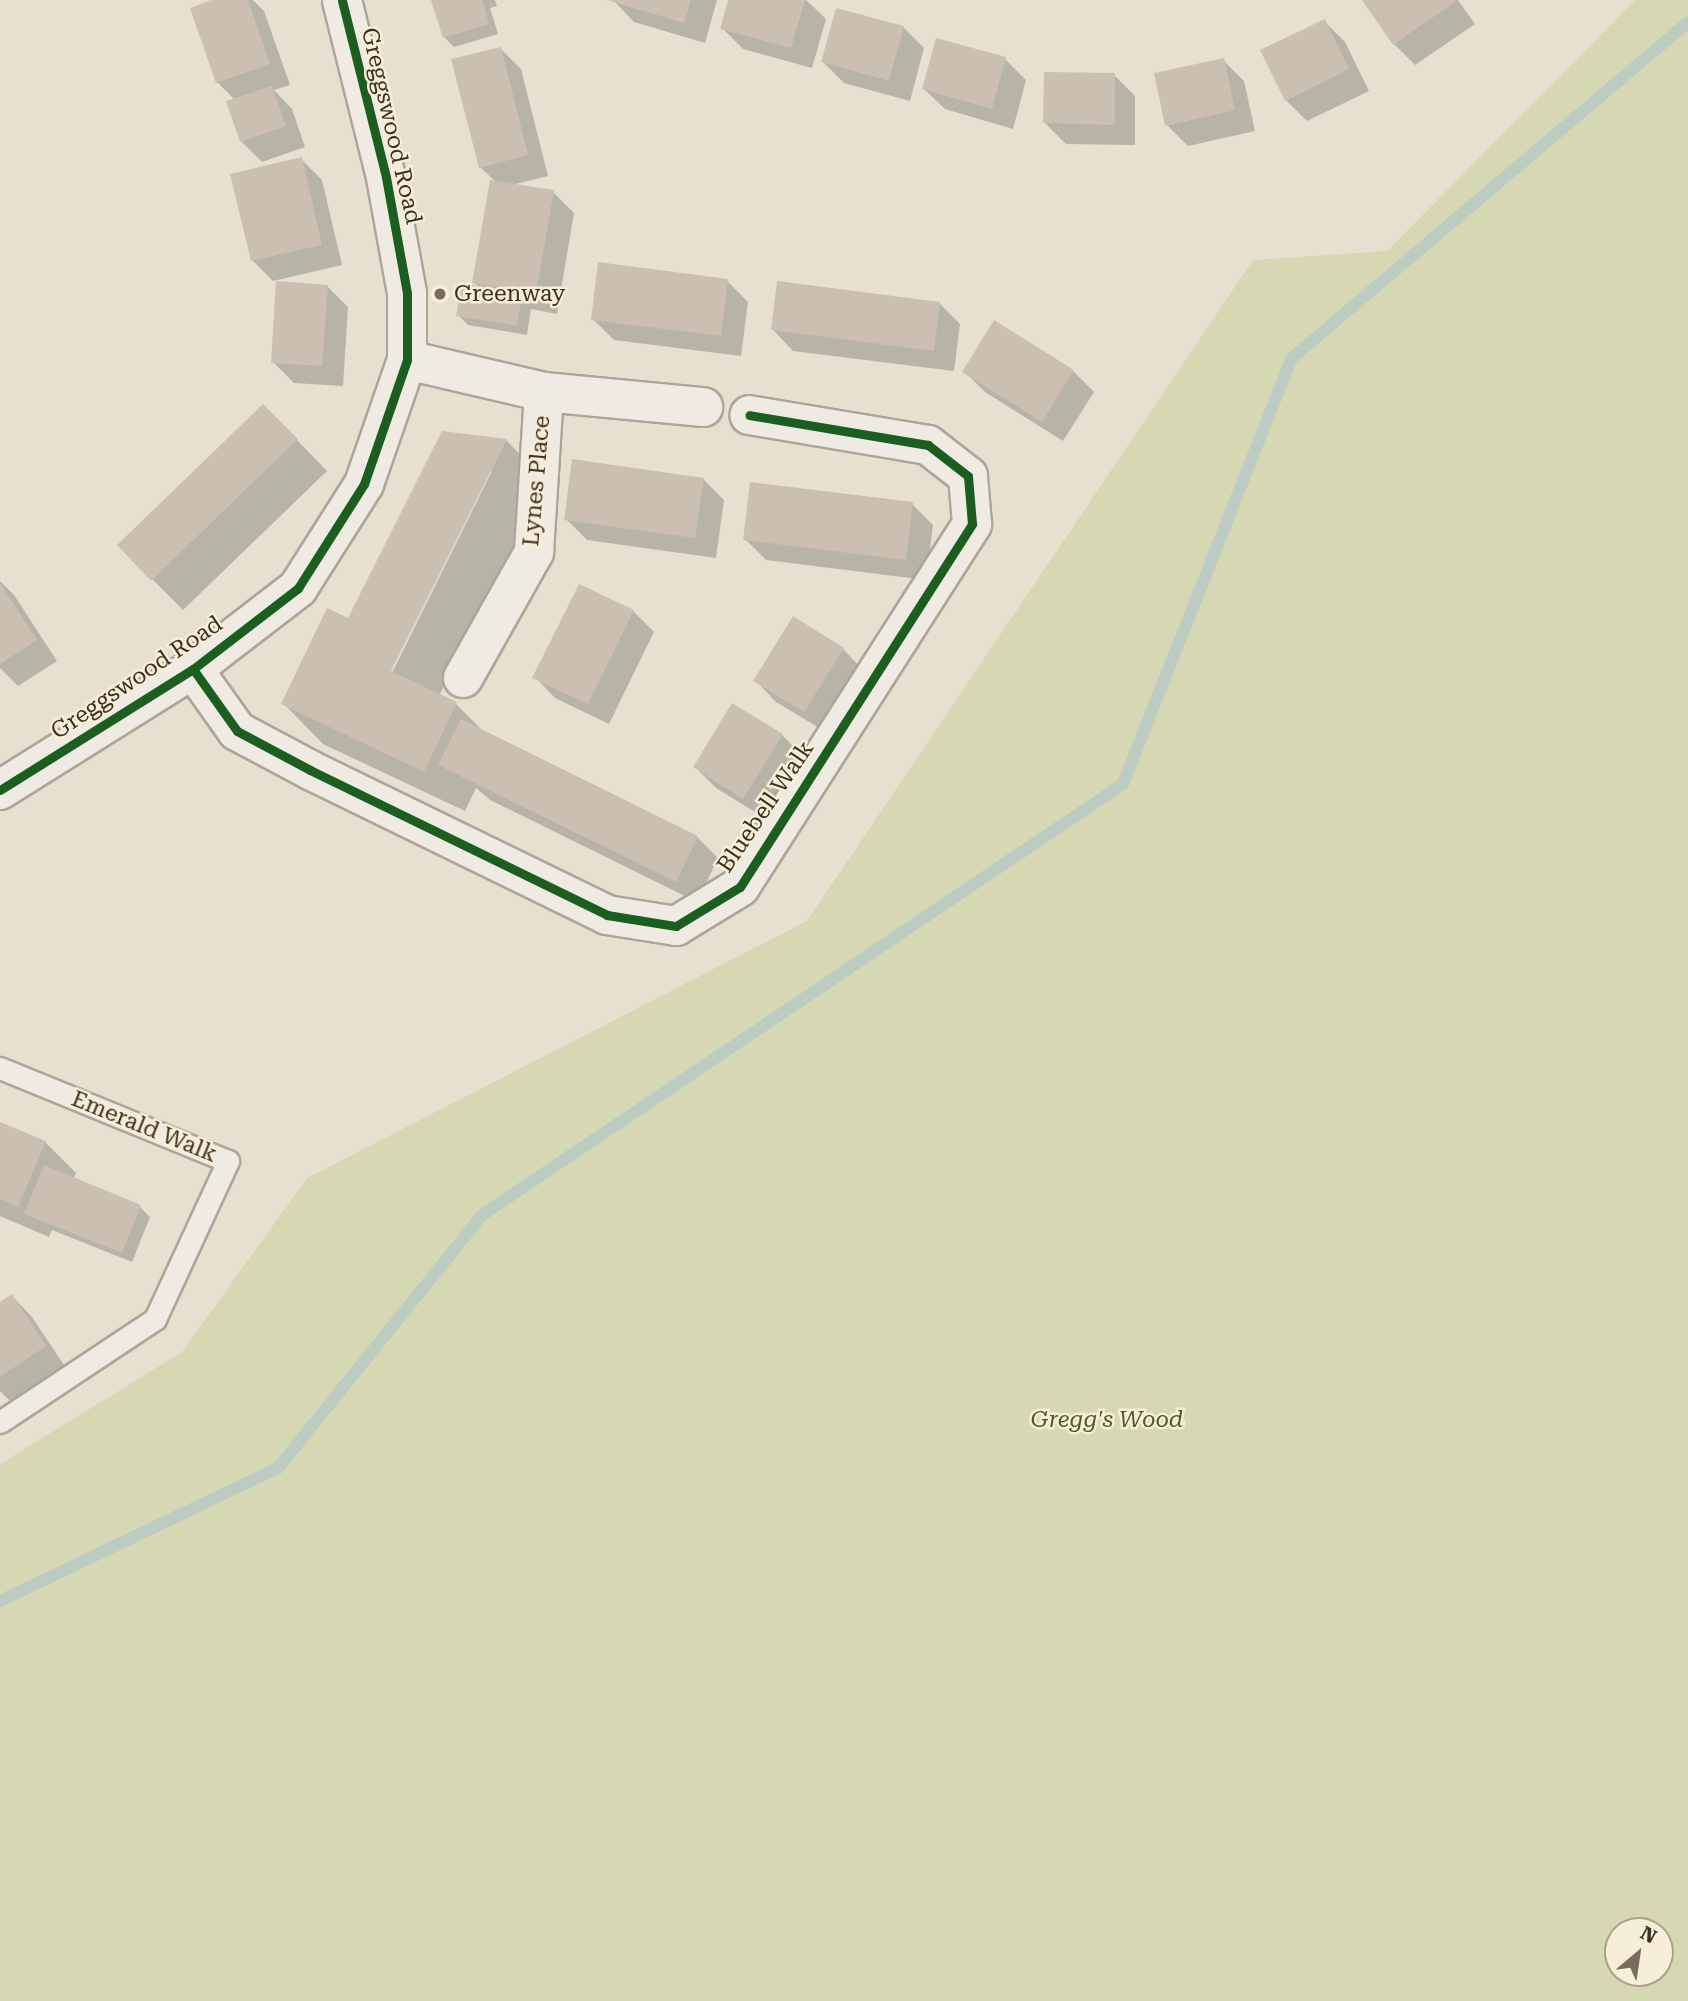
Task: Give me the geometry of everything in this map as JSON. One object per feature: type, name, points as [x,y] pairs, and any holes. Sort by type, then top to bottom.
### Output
[{"type":"street","name":"Greggswood Road","points":[[2,785],[193,669],[298,588],[364,484],[407,360],[407,293],[386,177],[342,0]]},
{"type":"street","name":"Lynes Place","points":[[407,360],[544,392],[703,407]]},
{"type":"street","name":"Lynes Place","points":[[463,678],[534,552],[544,392]]},
{"type":"street","name":"Bluebell Walk","points":[[193,669],[237,732],[607,915],[676,926],[740,887],[972,524],[968,476],[928,445],[749,415]]},
{"type":"lane","name":"Emerald Walk","points":[[0,1068],[228,1161],[155,1319],[0,1422]]},
{"type":"green space","name":"Gregg's Wood","points":[[1635,0],[1688,0],[1688,2001],[0,2001],[0,1464],[182,1352],[307,1178],[807,921],[1253,260],[1387,251]]},
{"type":"building","points":[[211,0],[248,0],[270,64],[216,83],[190,8]]},
{"type":"building","points":[[431,0],[482,0],[489,24],[443,38]]},
{"type":"building","points":[[607,0],[691,0],[684,23]]},
{"type":"building","points":[[728,0],[805,0],[791,48],[720,29]]},
{"type":"building","points":[[1362,0],[1454,0],[1455,2],[1393,45]]},
{"type":"building","points":[[836,8],[904,26],[889,81],[821,62]]},
{"type":"building","points":[[1325,19],[1349,69],[1285,101],[1260,50]]},
{"type":"building","points":[[936,38],[1006,57],[992,109],[922,89]]},
{"type":"building","points":[[501,47],[528,155],[479,168],[451,59]]},
{"type":"building","points":[[1224,58],[1235,110],[1165,126],[1154,73]]},
{"type":"building","points":[[1044,72],[1115,73],[1115,125],[1043,123]]},
{"type":"building","points":[[272,86],[286,126],[240,142],[226,101]]},
{"type":"building","points":[[302,157],[322,245],[251,261],[230,174]]},
{"type":"building","points":[[490,180],[554,190],[536,294],[472,283]]},
{"type":"building","points":[[598,262],[728,279],[721,336],[591,320]]},
{"type":"building","points":[[276,281],[328,285],[322,366],[271,363]]},
{"type":"building","points":[[777,281],[940,302],[934,351],[771,330]]},
{"type":"building","points":[[462,283],[522,293],[517,326],[456,316]]},
{"type":"building","points":[[994,320],[1074,370],[1042,422],[962,372]]},
{"type":"building","points":[[263,404],[298,439],[151,581],[117,545]]},
{"type":"building","points":[[442,431],[507,439],[391,671],[457,702],[424,772],[281,704],[327,608],[348,618]]},
{"type":"building","points":[[572,459],[704,478],[695,538],[564,520]]},
{"type":"building","points":[[750,482],[913,502],[906,560],[743,540]]},
{"type":"building","points":[[0,583],[37,640],[0,664]]},
{"type":"building","points":[[579,584],[634,610],[588,704],[532,678]]},
{"type":"building","points":[[793,616],[844,648],[804,712],[753,681]]},
{"type":"building","points":[[732,703],[783,734],[743,799],[693,767]]},
{"type":"building","points":[[461,719],[698,836],[676,882],[438,765]]},
{"type":"building","points":[[0,1122],[46,1141],[18,1207],[0,1199]]},
{"type":"building","points":[[44,1165],[141,1205],[122,1253],[24,1214]]},
{"type":"building","points":[[12,1294],[46,1346],[0,1377],[0,1302]]},
{"type":"waterway","points":[[0,1601],[278,1468],[482,1215],[1123,784],[1292,358],[1688,22]]},
{"type":"cycle path","points":[[0,790],[193,669],[298,588],[364,484],[407,360],[407,293],[386,177],[342,0]]},
{"type":"cycle path","points":[[193,669],[237,731],[310,770],[607,915],[676,926],[740,887],[972,524],[968,476],[928,445],[749,415]]},
{"type":"place","name":"Greenway","points":[[440,294]]}]
